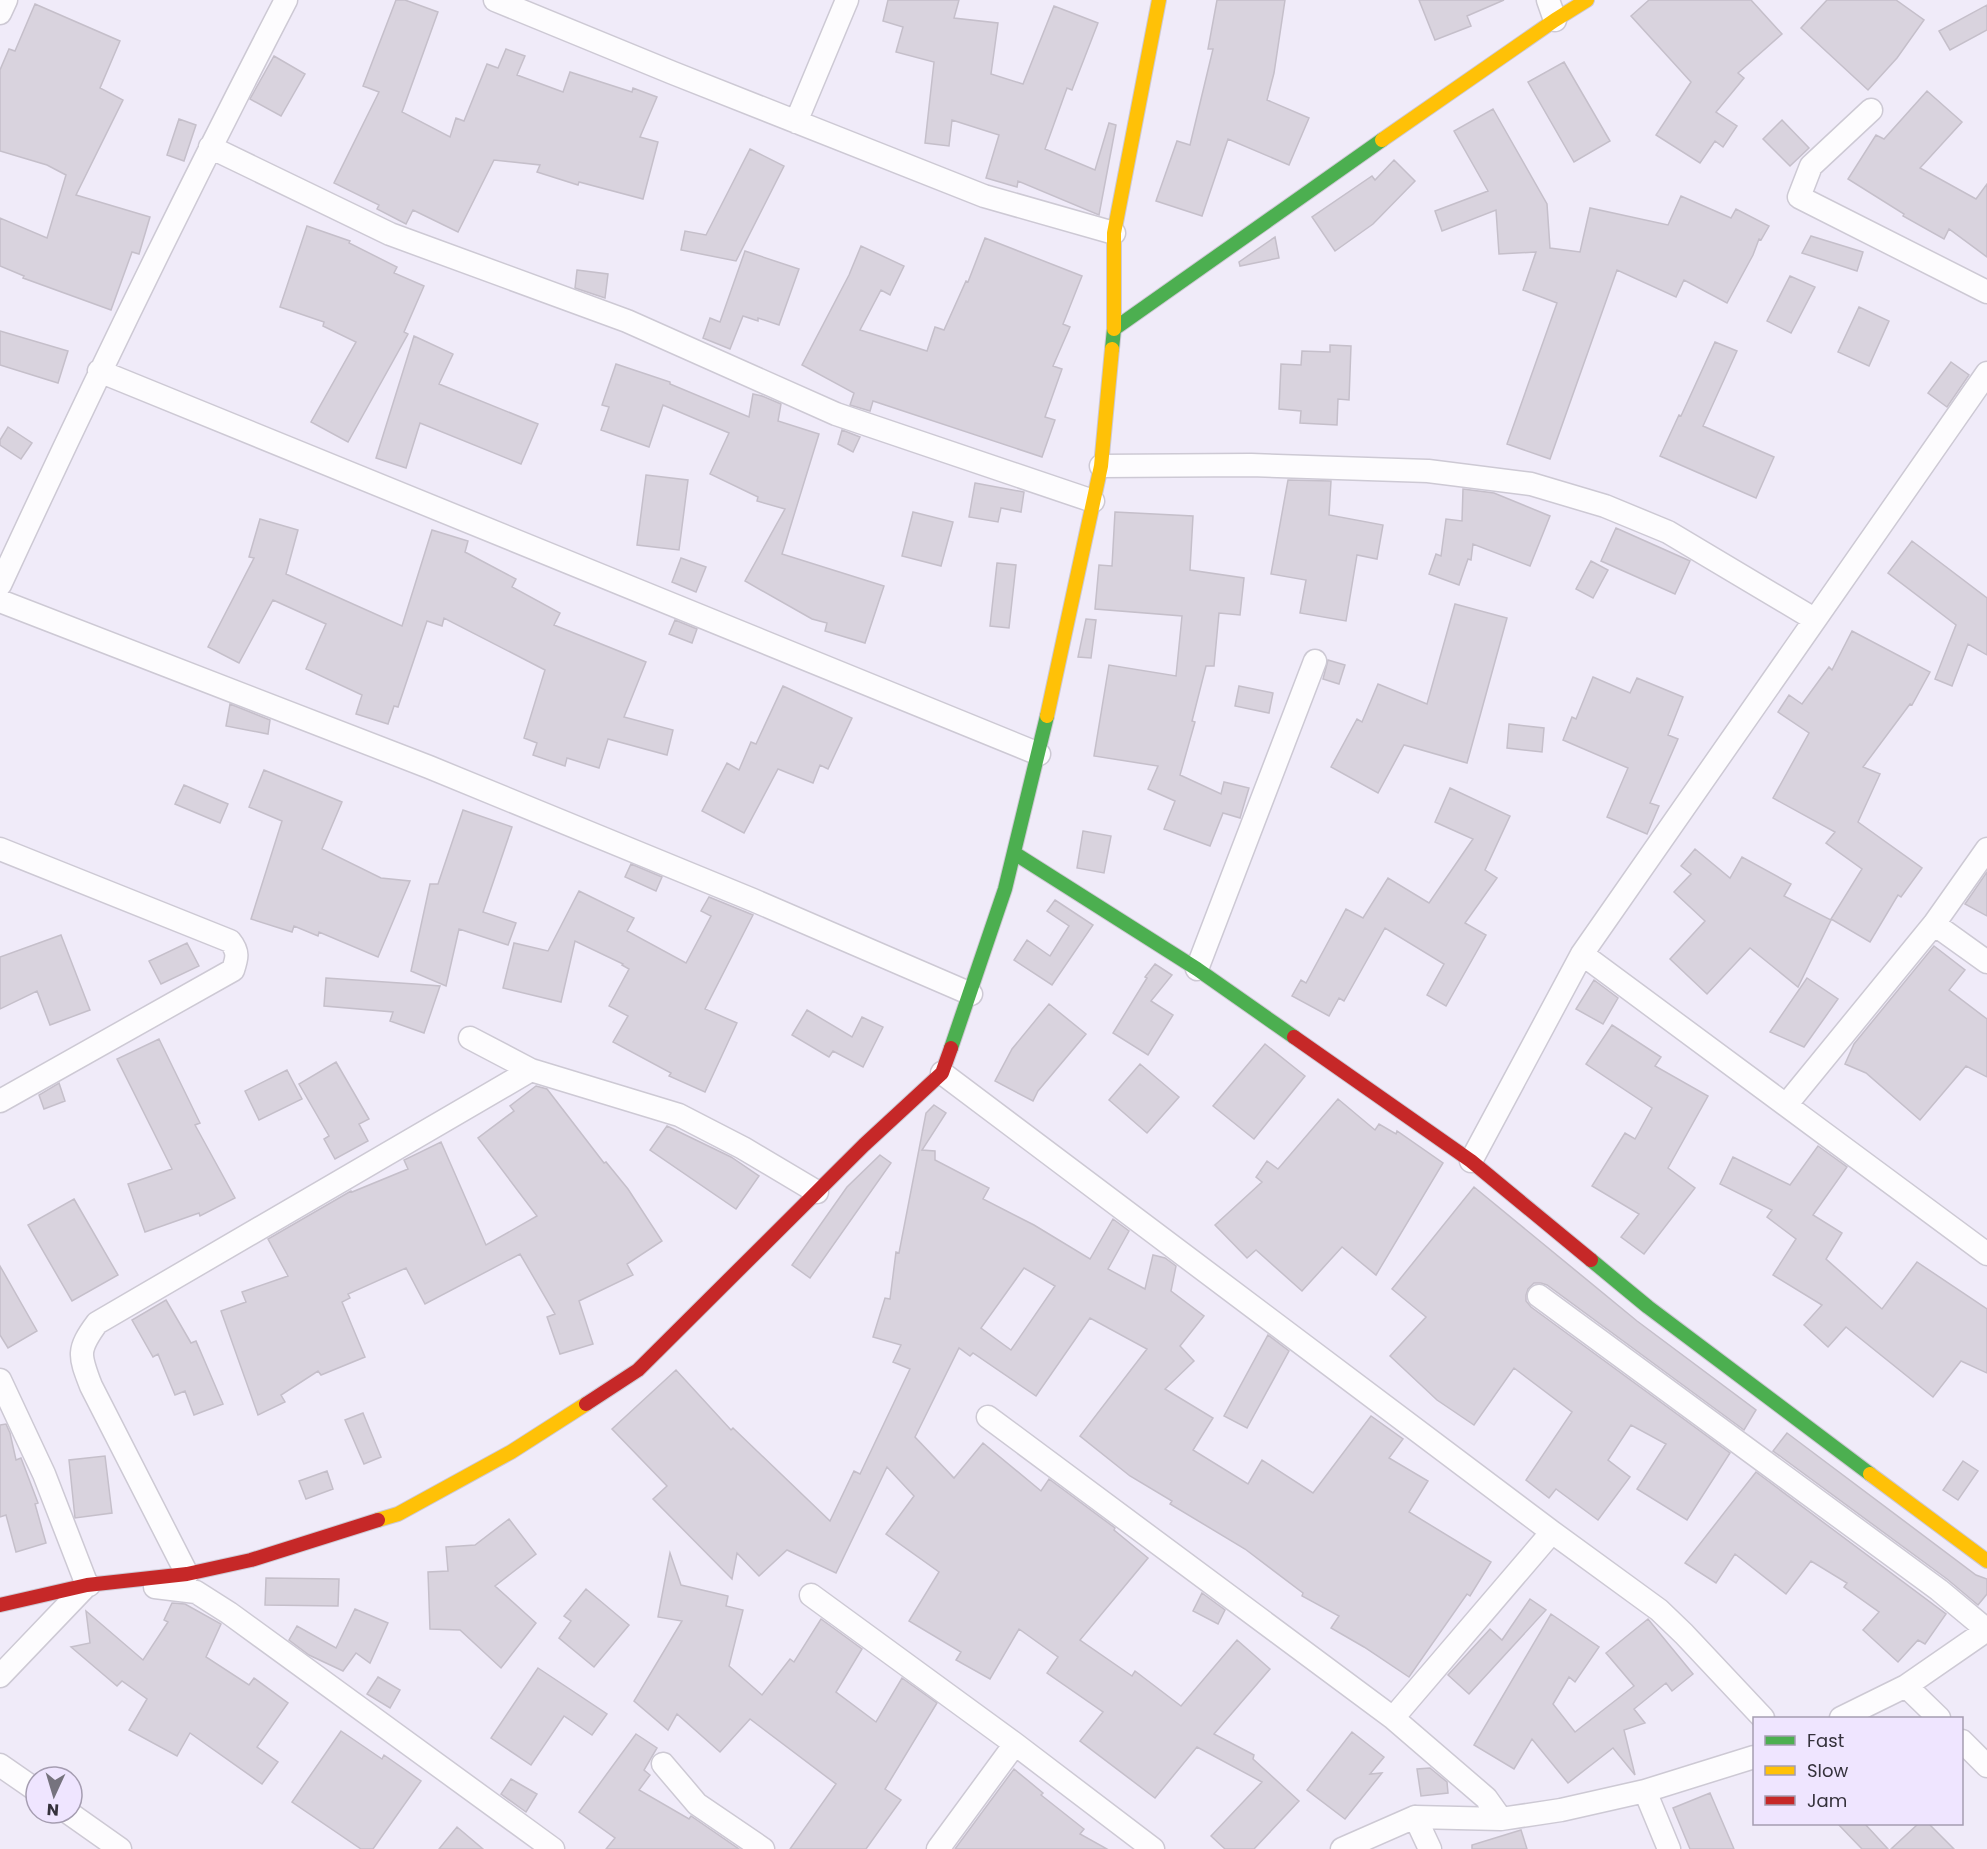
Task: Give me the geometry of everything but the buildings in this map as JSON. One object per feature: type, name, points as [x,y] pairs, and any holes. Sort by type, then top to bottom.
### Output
[{"type":"street","points":[[0,13],[6,0]]},
{"type":"street","points":[[0,585],[99,371],[286,0]]},
{"type":"street","points":[[495,0],[984,196],[1114,233]]},
{"type":"street","points":[[796,122],[846,0]]},
{"type":"street","points":[[0,1605],[87,1585],[187,1574],[251,1560],[398,1514],[511,1452],[638,1370],[864,1145],[942,1072],[971,994],[1005,888],[1039,754],[1101,466],[1114,329],[1114,233],[1158,0]]},
{"type":"street","points":[[1114,329],[1278,212],[1551,10],[1587,0]]},
{"type":"street","points":[[1871,110],[1811,166],[1798,197],[1987,292]]},
{"type":"street","points":[[210,147],[390,234],[627,321],[836,414],[1093,501]]},
{"type":"street","points":[[99,371],[1039,754]]},
{"type":"street","points":[[1471,1161],[1582,954],[1987,373]]},
{"type":"street","points":[[1101,466],[1251,465],[1428,471],[1531,484],[1605,506],[1668,532],[1814,619]]},
{"type":"street","points":[[0,601],[429,767],[753,900],[971,994]]},
{"type":"street","points":[[1197,969],[1315,661]]},
{"type":"street","points":[[0,849],[230,942],[238,956],[233,970],[0,1101]]},
{"type":"street","points":[[1786,1105],[1934,924],[1987,849]]},
{"type":"street","points":[[1014,853],[1197,969],[1471,1161],[1648,1307],[1987,1561]]},
{"type":"street","points":[[1934,924],[1987,962]]},
{"type":"street","points":[[1582,954],[1987,1254]]},
{"type":"street","points":[[470,1038],[531,1070],[679,1115],[743,1148],[817,1192]]},
{"type":"street","points":[[187,1574],[92,1386],[82,1363],[83,1342],[97,1323],[531,1070]]},
{"type":"street","points":[[942,1072],[1552,1532],[1659,1610],[1761,1717]]},
{"type":"street","points":[[1539,1296],[1939,1590],[1987,1630],[1906,1686],[1845,1717]]},
{"type":"street","points":[[0,1380],[44,1474],[87,1585]]},
{"type":"street","points":[[988,1417],[1393,1718],[1486,1798],[1501,1818]]},
{"type":"street","points":[[1393,1718],[1552,1532]]},
{"type":"street","points":[[0,1676],[87,1585],[162,1587],[196,1592],[230,1613],[553,1849]]},
{"type":"street","points":[[811,1595],[1015,1744],[1153,1849]]},
{"type":"street","points":[[1906,1686],[1937,1717]]},
{"type":"street","points":[[1963,1742],[1987,1766]]},
{"type":"street","points":[[938,1849],[1015,1744]]},
{"type":"street","points":[[1342,1849],[1415,1817],[1501,1818],[1561,1810],[1645,1791],[1753,1758]]},
{"type":"street","points":[[663,1764],[697,1804],[763,1849]]},
{"type":"street","points":[[0,1765],[24,1782]]},
{"type":"street","points":[[1645,1791],[1669,1849]]},
{"type":"street","points":[[1415,1817],[1430,1849]]},
{"type":"street","points":[[84,1824],[120,1849]]},
{"type":"traffic: fast","points":[[1112,349],[1114,329],[1382,140]]},
{"type":"traffic: fast","points":[[951,1048],[1005,889],[1047,716]]},
{"type":"traffic: fast","points":[[1014,853],[1197,969],[1294,1037]]},
{"type":"traffic: fast","points":[[1591,1260],[1648,1307],[1870,1474]]},
{"type":"traffic: slow","points":[[1114,329],[1114,233],[1159,0]]},
{"type":"traffic: slow","points":[[1382,140],[1587,0]]},
{"type":"traffic: slow","points":[[1047,716],[1101,466],[1112,349]]},
{"type":"traffic: slow","points":[[378,1520],[398,1514],[511,1452],[586,1404]]},
{"type":"traffic: slow","points":[[1870,1474],[1987,1561]]},
{"type":"traffic: jam","points":[[1294,1037],[1471,1161],[1591,1260]]},
{"type":"traffic: jam","points":[[586,1404],[638,1370],[864,1145],[942,1073],[951,1048]]},
{"type":"traffic: jam","points":[[0,1605],[87,1585],[187,1574],[251,1560],[378,1520]]}]
